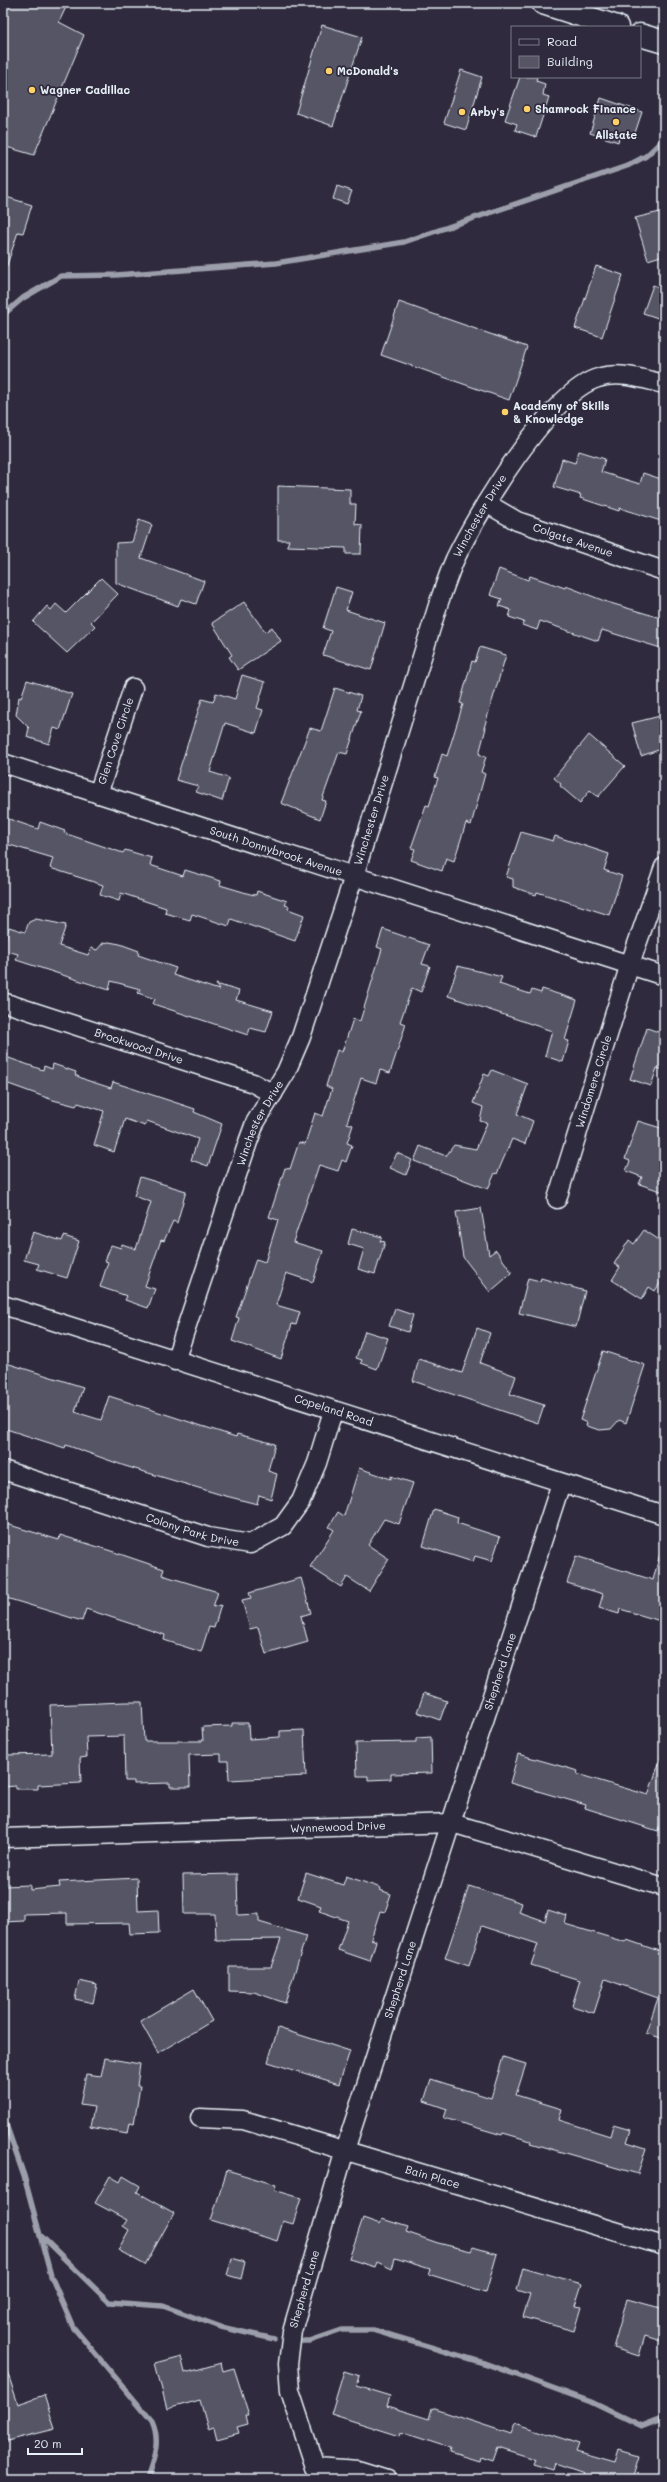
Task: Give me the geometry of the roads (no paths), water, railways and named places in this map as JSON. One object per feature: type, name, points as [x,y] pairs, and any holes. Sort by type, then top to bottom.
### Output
[{"type":"main road","points":[[543,3],[614,26]]},
{"type":"main road","points":[[641,34],[664,42]]},
{"type":"street","name":"Winchester Drive","points":[[175,1361],[255,1123],[286,1072],[301,1037],[354,876],[439,602],[455,559],[486,503],[506,472],[564,398],[598,378],[622,375],[664,384]]},
{"type":"street","name":"Colgate Avenue","points":[[486,503],[517,521],[664,571]]},
{"type":"street","name":"Glen Cove Circle","points":[[98,794],[133,688]]},
{"type":"street","name":"South Donnybrook Avenue","points":[[3,763],[664,976]]},
{"type":"street","name":"Windomere Circle","points":[[557,1199],[630,964],[664,866]]},
{"type":"street","name":"Brookwood Drive","points":[[3,1002],[253,1083],[273,1094]]},
{"type":"street","name":"Copeland Road","points":[[3,1305],[175,1361],[664,1515]]},
{"type":"street","name":"Colony Park Drive","points":[[3,1470],[208,1537],[250,1544],[283,1526],[301,1501],[317,1463],[333,1411]]},
{"type":"street","name":"Shepherd Lane","points":[[319,2473],[290,2391],[288,2364],[292,2331],[345,2150],[561,1483]]},
{"type":"street","name":"Wynnewood Drive","points":[[3,1838],[452,1823],[664,1887]]},
{"type":"street","name":"Bain Place","points":[[200,2118],[243,2120],[664,2246]]},
{"type":"street","points":[[319,2473],[358,2470],[387,2479]]},
{"type":"waterway","points":[[3,315],[23,298],[61,276],[116,275],[276,263],[404,242],[627,166],[646,156],[664,139]]},
{"type":"waterway","points":[[3,2116],[24,2176],[51,2276],[73,2327],[152,2421],[155,2428],[156,2450],[147,2479]]},
{"type":"waterway","points":[[40,2235],[109,2302],[163,2306],[221,2327],[274,2339]]},
{"type":"waterway","points":[[304,2341],[310,2341],[342,2330],[373,2330],[484,2363],[591,2402],[641,2426],[664,2417]]},
{"type":"place","name":"McDonald's","points":[[329,71]]},
{"type":"place","name":"Wagner Cadillac","points":[[32,90]]},
{"type":"place","name":"Shamrock Finance","points":[[527,109]]},
{"type":"place","name":"Arby's","points":[[462,112]]},
{"type":"place","name":"Allstate","points":[[616,122]]},
{"type":"place","name":"Academy of Skills & Knowledge","points":[[505,412]]}]
